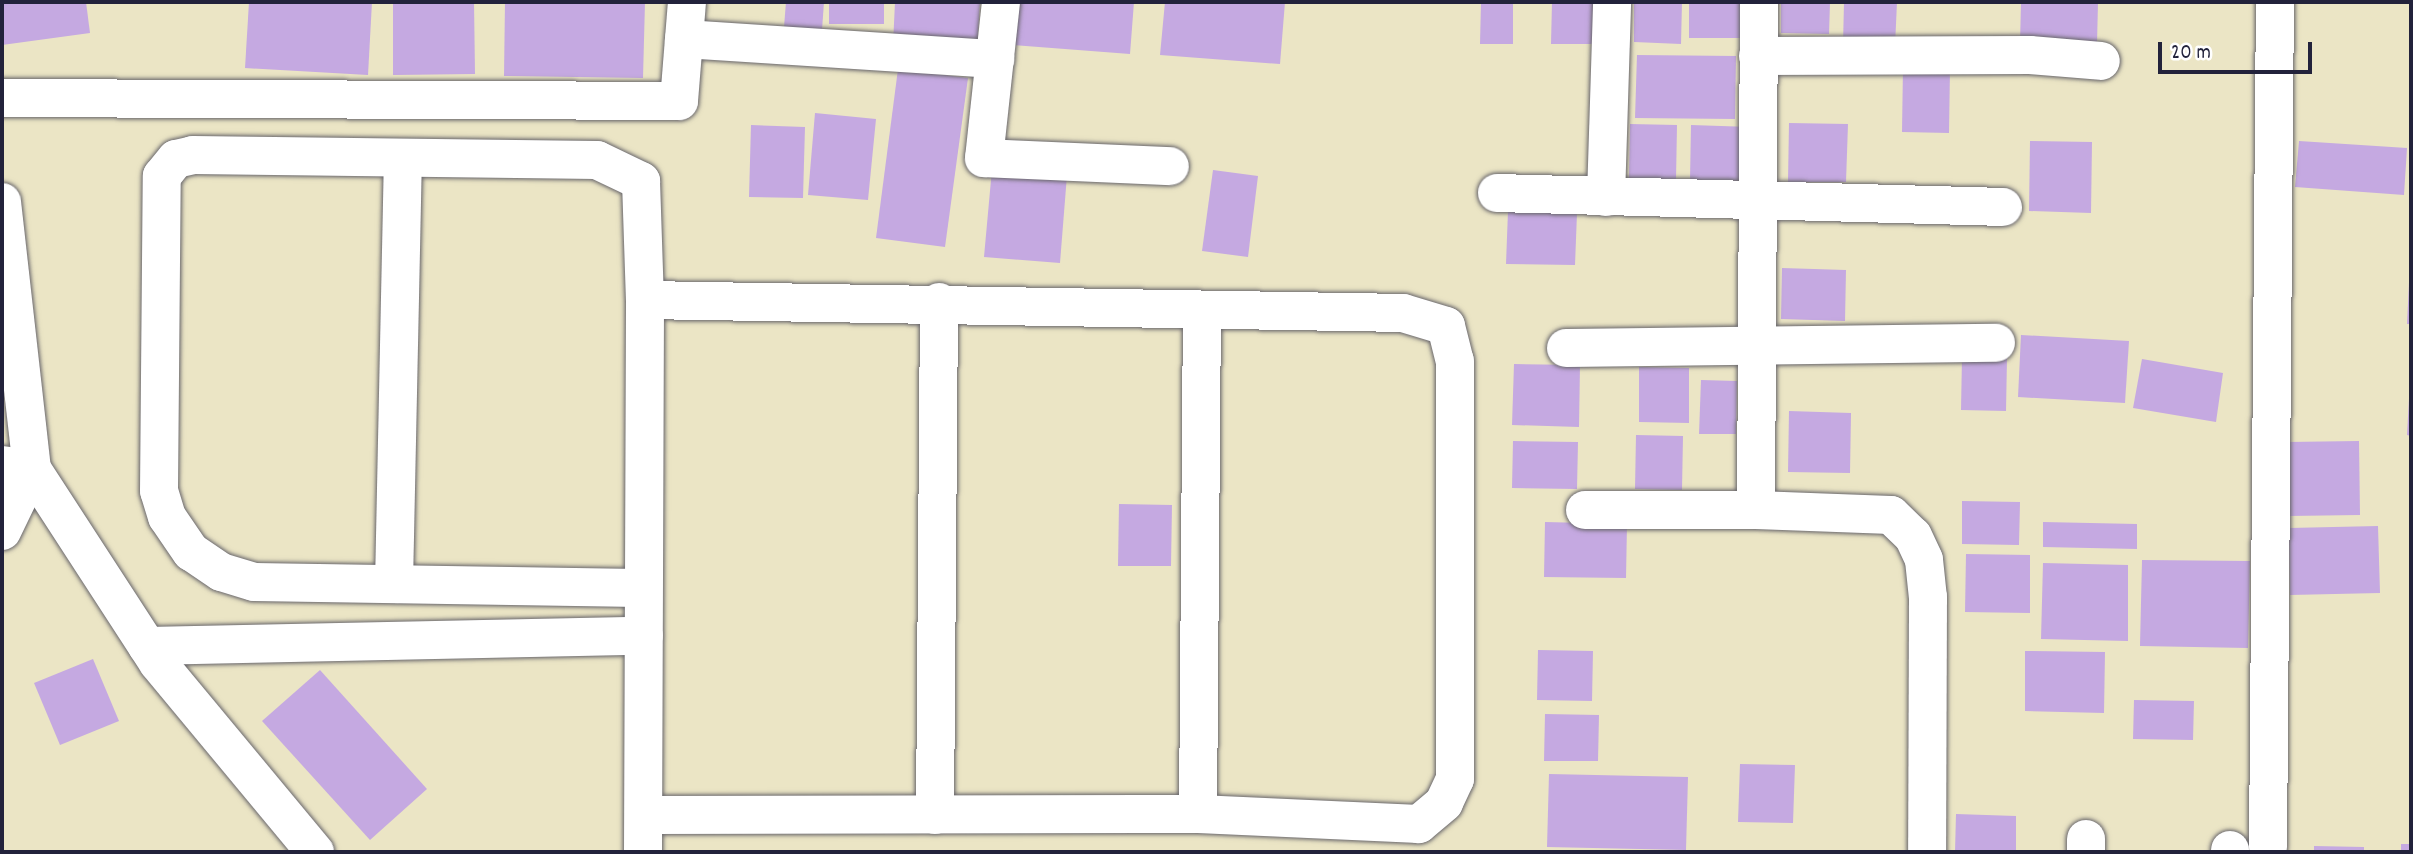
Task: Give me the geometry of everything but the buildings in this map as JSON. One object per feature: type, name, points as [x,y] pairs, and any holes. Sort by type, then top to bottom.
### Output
[{"type":"street","points":[[2,98],[679,101],[687,2]]},
{"type":"street","points":[[1001,2],[984,158],[1170,166]]},
{"type":"street","points":[[1606,197],[1612,2]]},
{"type":"street","points":[[1756,510],[1759,2]]},
{"type":"street","points":[[2268,847],[2275,2]]},
{"type":"street","points":[[684,39],[995,59]]},
{"type":"street","points":[[1758,56],[2030,55],[2101,61]]},
{"type":"street","points":[[641,588],[254,582],[221,572],[191,552],[167,517],[159,491],[162,176],[176,159],[193,155],[597,160],[623,168],[641,181],[645,300],[641,588],[648,815],[643,852]]},
{"type":"street","points":[[394,584],[403,158]]},
{"type":"street","points":[[1497,193],[2003,207]]},
{"type":"street","points":[[2,202],[17,467],[2,531]]},
{"type":"street","points":[[645,300],[939,302],[1403,313],[1446,326],[1453,342],[1455,779],[1444,803],[1419,824],[1369,839],[1198,814],[648,815]]},
{"type":"street","points":[[934,815],[939,302]]},
{"type":"street","points":[[1198,814],[1202,310]]},
{"type":"street","points":[[1566,348],[1756,343],[1996,343]]},
{"type":"street","points":[[17,467],[147,646],[315,852]]},
{"type":"street","points":[[1585,510],[1756,510],[1891,515],[1913,536],[1924,561],[1928,597],[1927,852]]},
{"type":"street","points":[[147,646],[644,636]]}]
